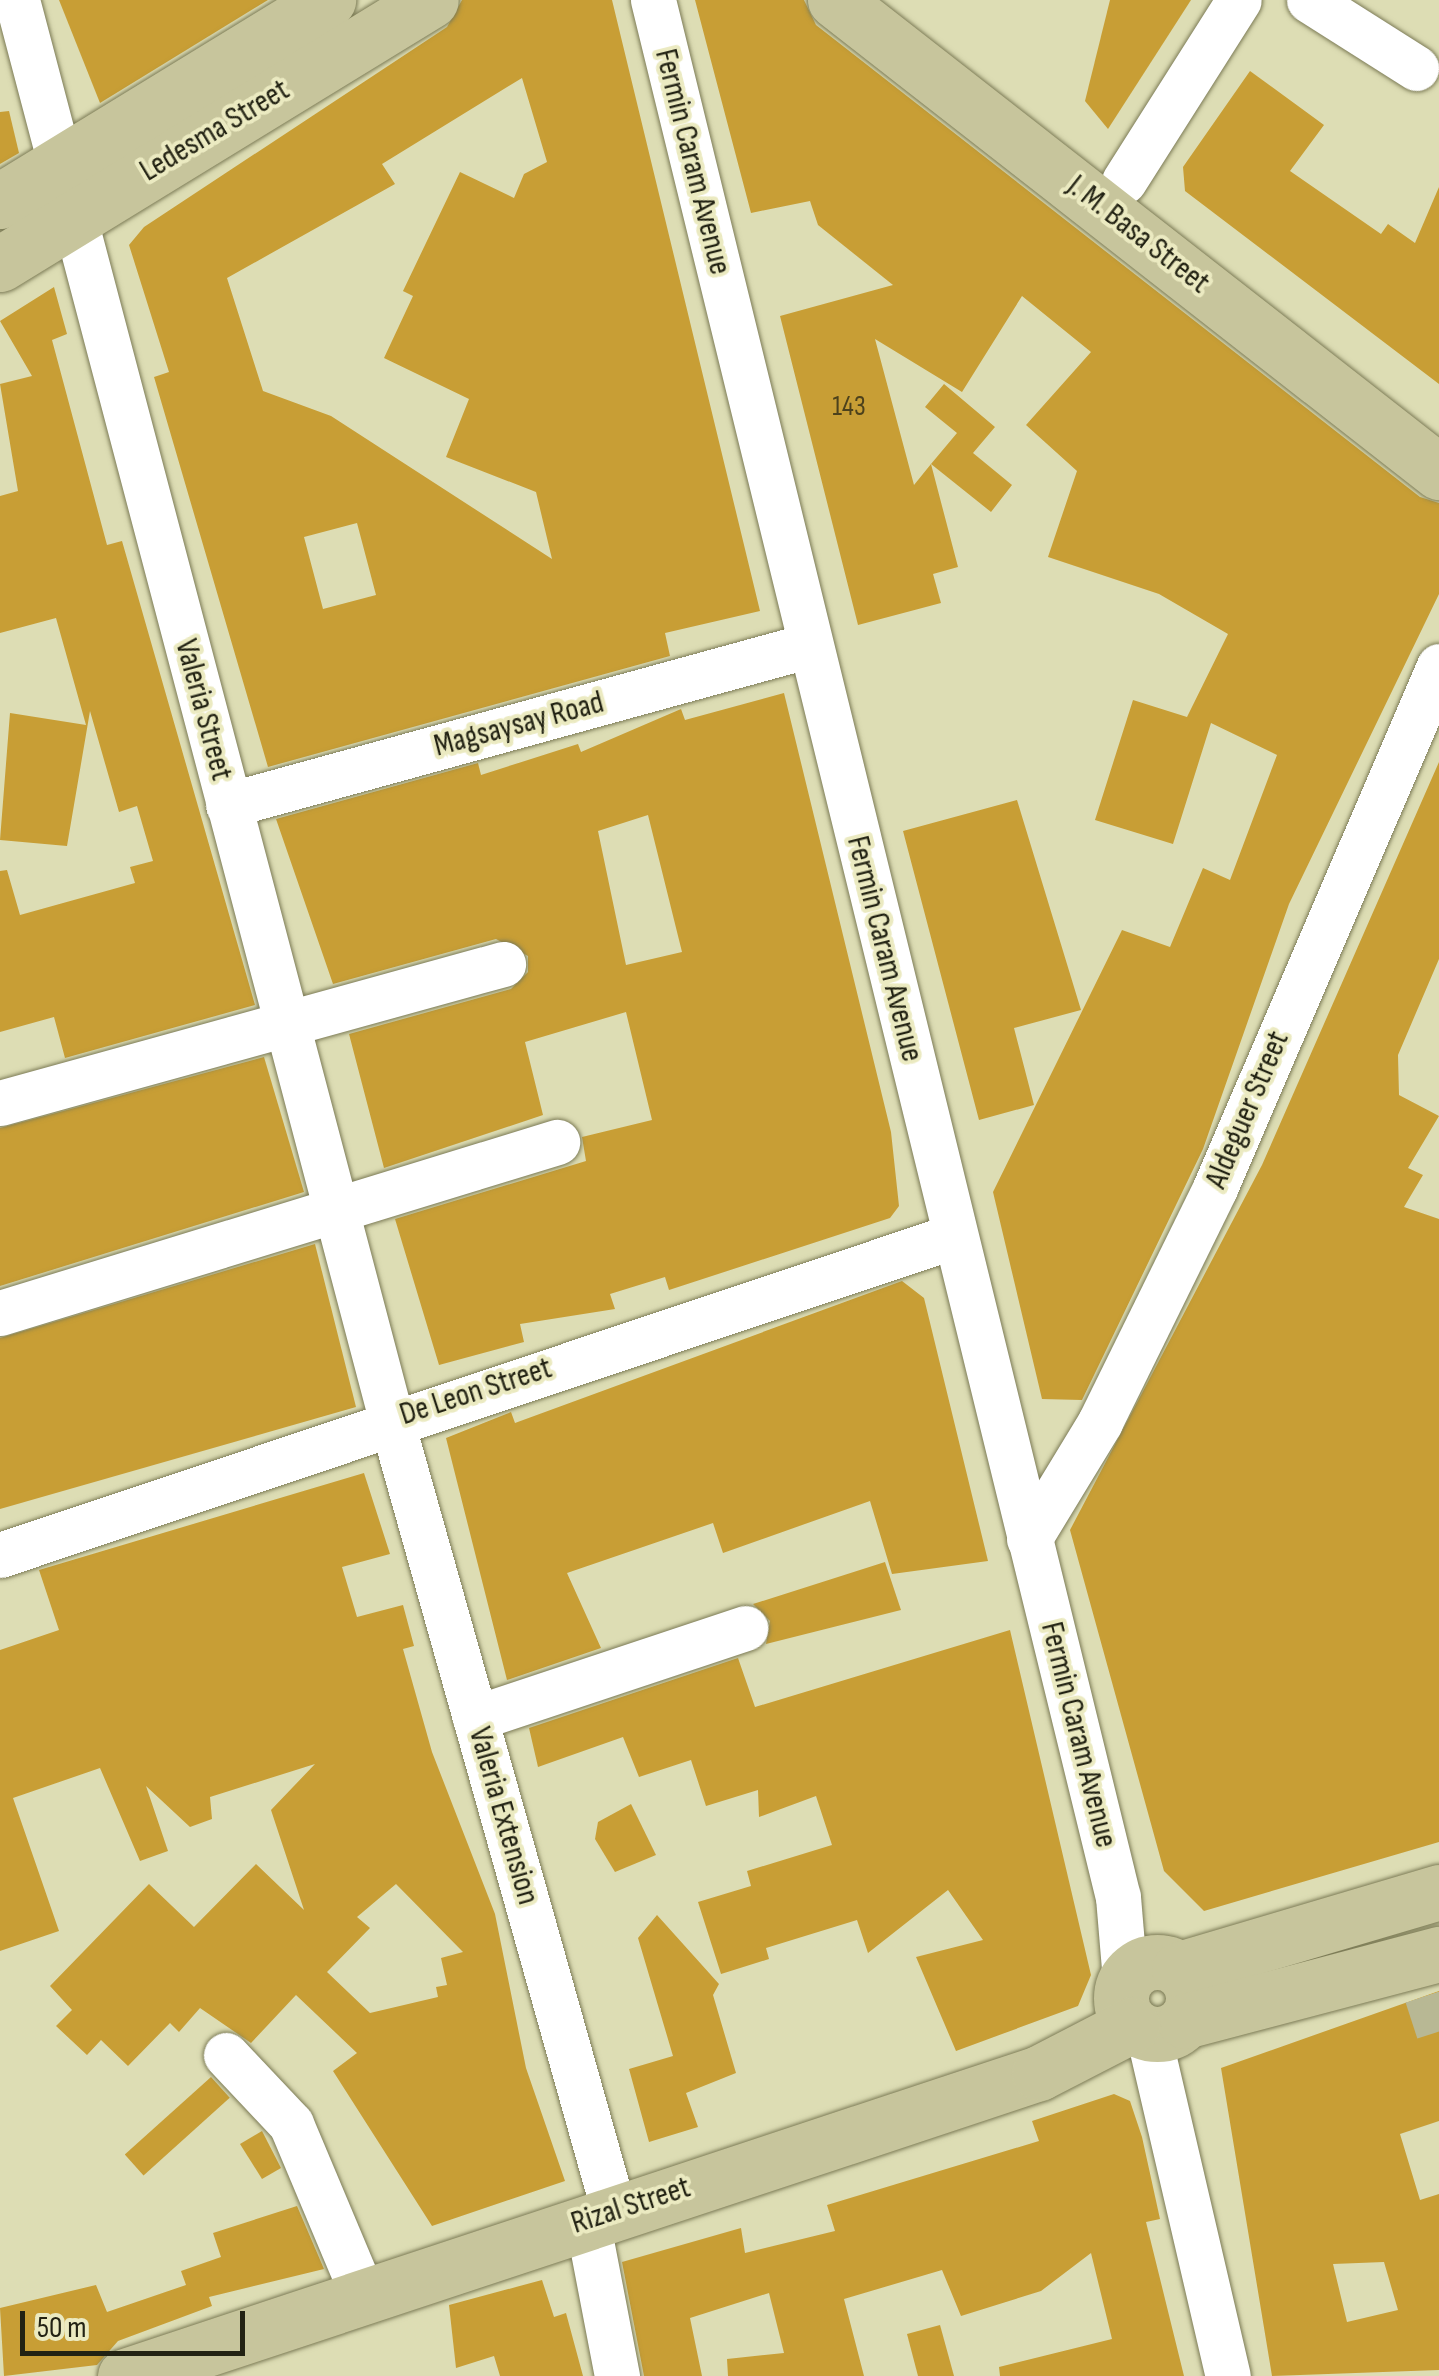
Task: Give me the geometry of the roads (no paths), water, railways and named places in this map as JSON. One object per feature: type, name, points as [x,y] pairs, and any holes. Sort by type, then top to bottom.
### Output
[{"type":"main road","name":"Ledesma Street","points":[[0,201],[328,0]]},
{"type":"main road","name":"Ledesma Street","points":[[0,264],[431,0]]},
{"type":"main road","name":"J. M. Basa Street","points":[[835,0],[1439,472]]},
{"type":"main road","name":"J. M. Basa Street","points":[[890,0],[1439,424]]},
{"type":"main road","name":"Rizal Street","points":[[125,2376],[1039,2073],[1156,1999],[1439,1892]]},
{"type":"main road","name":"Rizal Street","points":[[1156,1999],[1428,1974]]},
{"type":"street","name":"Valeria Street","points":[[16,0],[391,1420]]},
{"type":"street","name":"Fermin Caram Avenue","points":[[652,0],[1118,1897],[1156,1999],[1228,2376]]},
{"type":"street","points":[[1124,182],[1239,0]]},
{"type":"street","points":[[1310,0],[1416,68]]},
{"type":"street","name":"Magsaysay Road","points":[[228,804],[810,645]]},
{"type":"street","name":"Aldeguer Street","points":[[1029,1539],[1225,1202],[1439,666]]},
{"type":"street","points":[[0,1103],[503,964]]},
{"type":"street","points":[[0,1313],[336,1206],[556,1142]]},
{"type":"street","name":"De Leon Street","points":[[0,1555],[391,1420],[954,1236]]},
{"type":"street","name":"Valeria Extension","points":[[391,1420],[475,1718],[600,2216],[617,2376]]},
{"type":"street","points":[[475,1718],[744,1628]]},
{"type":"street","points":[[226,2055],[291,2124],[363,2296]]},
{"type":"tunnel","points":[[1427,1995],[1439,2031]]}]
